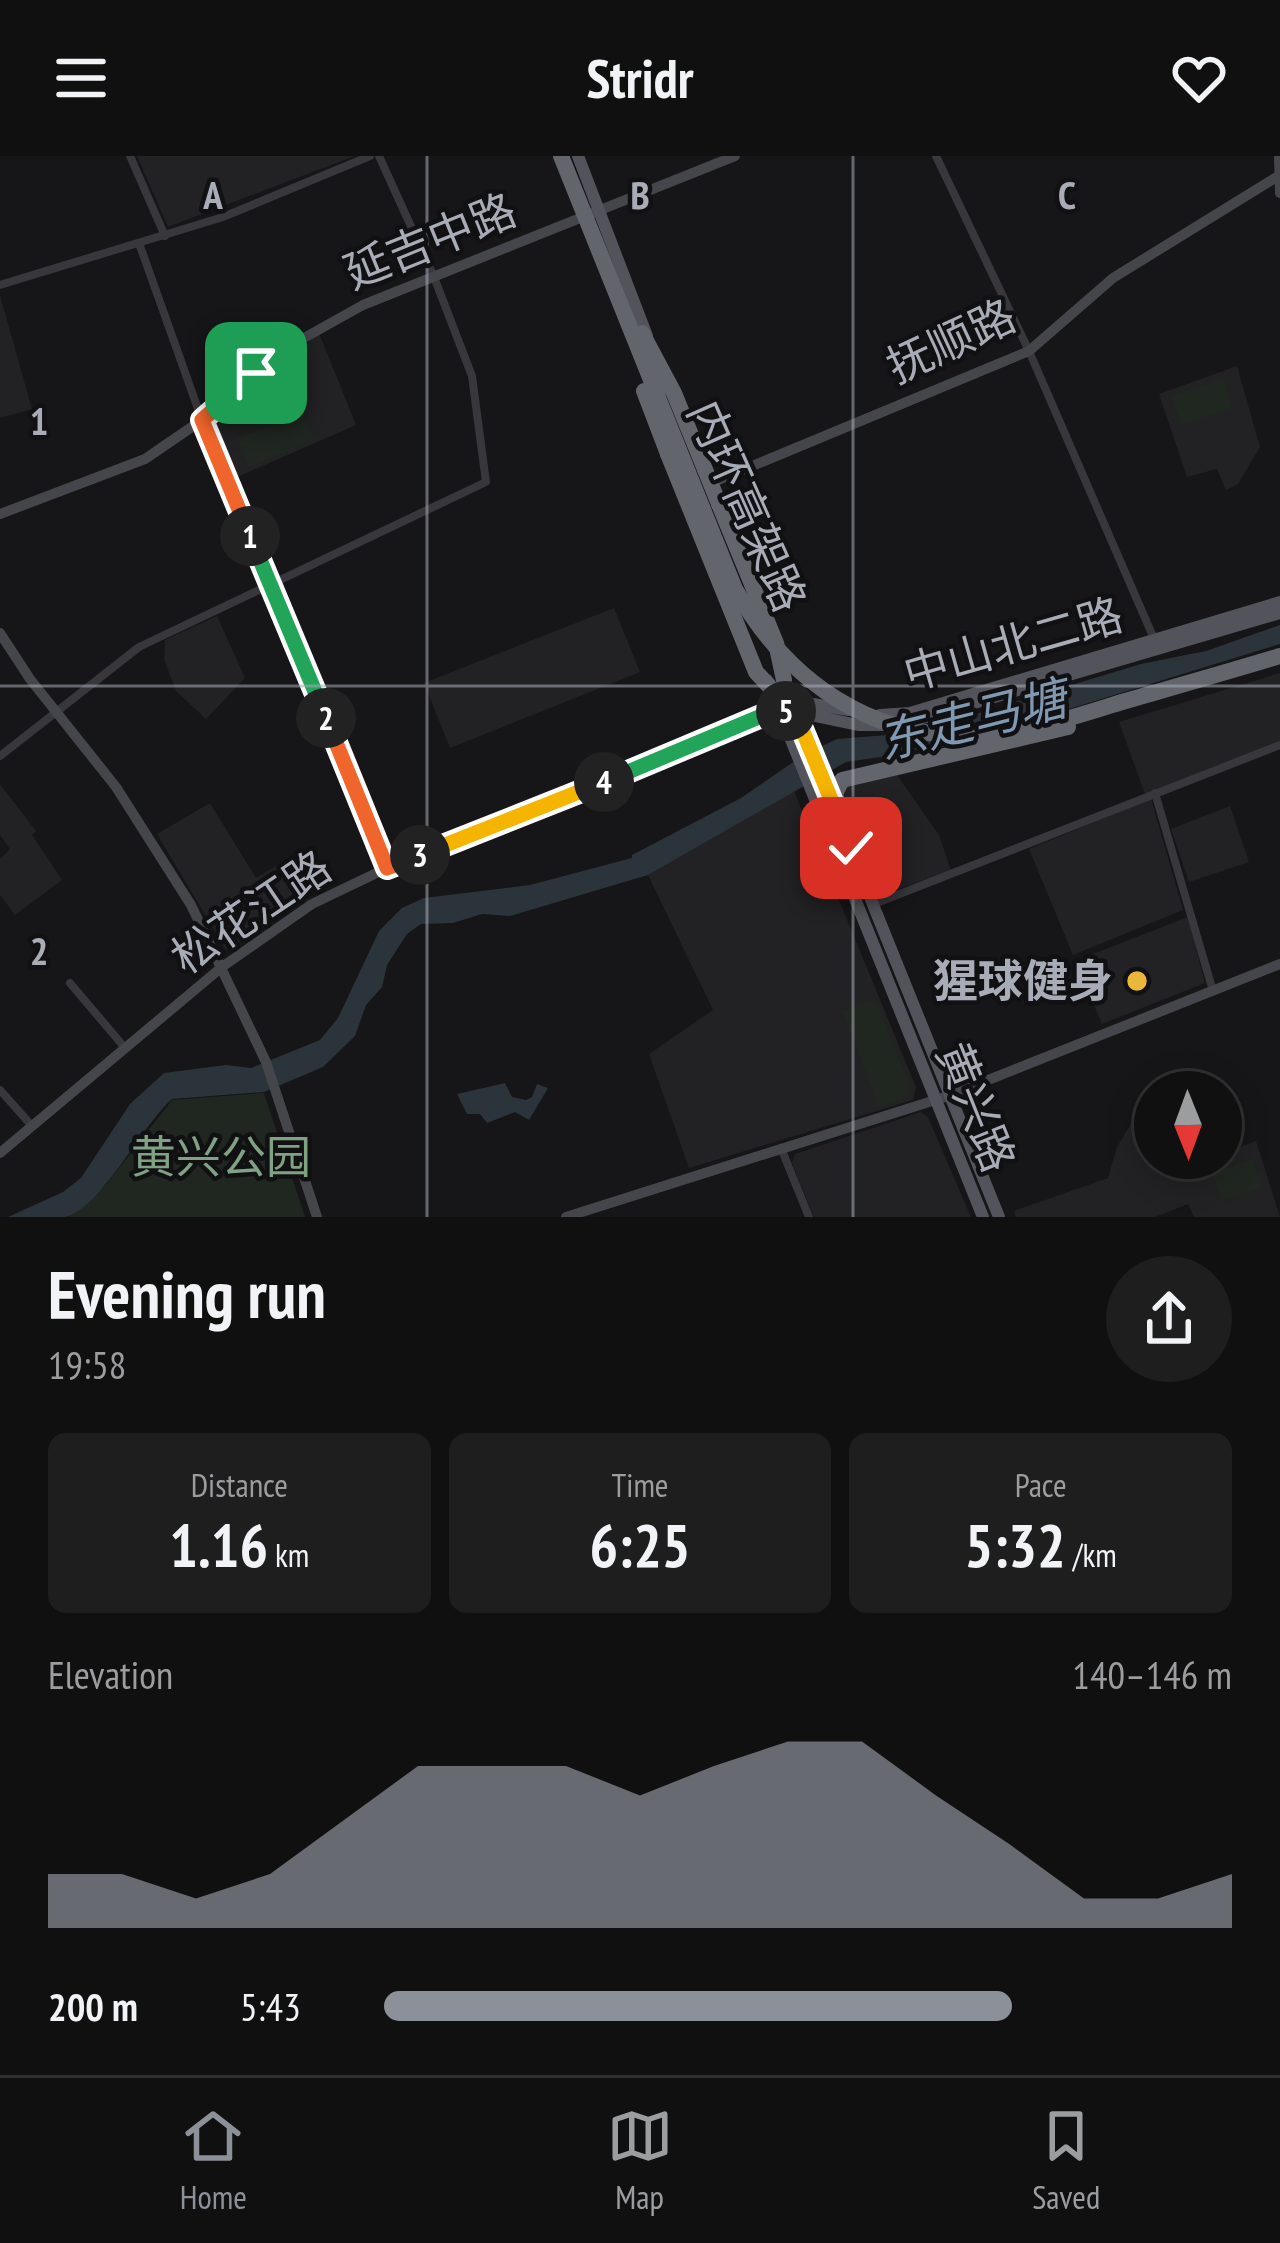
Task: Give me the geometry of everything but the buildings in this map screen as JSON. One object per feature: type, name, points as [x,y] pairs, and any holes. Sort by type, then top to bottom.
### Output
[{"type":"highway","name":"内环高架路","points":[[558,156],[735,589],[770,644],[833,699],[903,729],[982,735],[1041,725],[1280,654]]},
{"type":"highway","name":"内环高架路","points":[[575,156],[636,322],[746,592],[789,653],[819,679],[858,703],[903,720],[936,726],[1006,724],[1280,654]]},
{"type":"highway","points":[[600,253],[640,380],[756,672],[777,683],[776,643],[667,377],[636,322]]},
{"type":"highway","points":[[851,848],[836,801],[839,784],[846,778],[1043,734],[1280,654]]},
{"type":"main road","name":"黄兴路","points":[[558,156],[690,493],[788,709],[940,1097],[999,1217]]},
{"type":"main road","name":"黄兴路","points":[[575,156],[706,485],[777,683]]},
{"type":"main road","name":"中山北二路","points":[[1157,646],[1280,602]]},
{"type":"main road","name":"中山北二路","points":[[788,709],[858,725],[899,725],[1280,613]]},
{"type":"main road","name":"黄兴路","points":[[816,782],[851,848],[873,904],[983,1217]]},
{"type":"street","points":[[130,156],[165,236]]},
{"type":"street","points":[[0,285],[260,204],[375,156],[434,277],[472,376],[488,476],[484,484],[139,647],[0,755]]},
{"type":"street","name":"延吉中路","points":[[0,514],[145,459],[202,420],[316,328],[735,156]]},
{"type":"street","points":[[936,156],[1029,351],[1157,646]]},
{"type":"street","points":[[1280,156],[1280,193]]},
{"type":"street","name":"抚顺路","points":[[690,493],[1029,351],[1113,278],[1280,175]]},
{"type":"street","points":[[140,243],[202,420],[387,868]]},
{"type":"street","points":[[0,633],[150,836],[191,905],[266,1062],[317,1217]]},
{"type":"street","name":"松花江路","points":[[0,1153],[222,967],[313,904],[387,868],[788,709]]},
{"type":"street","points":[[873,904],[1280,745]]},
{"type":"street","points":[[1155,793],[1213,991]]},
{"type":"street","points":[[566,1217],[940,1097],[1280,964]]},
{"type":"street","points":[[70,983],[126,1049]]},
{"type":"street","points":[[0,1090],[32,1126]]},
{"type":"street","points":[[781,1148],[809,1217]]},
{"type":"shaded area","points":[[137,156],[355,156],[168,227]]},
{"type":"shaded area","points":[[0,295],[32,409],[0,418]]},
{"type":"shaded area","points":[[319,333],[356,425],[235,478],[212,422]]},
{"type":"shaded area","points":[[1237,366],[1260,447],[1238,484],[1226,490],[1217,469],[1187,477],[1159,394]]},
{"type":"shaded area","points":[[614,608],[640,672],[450,748],[424,683]]},
{"type":"shaded area","points":[[217,616],[245,678],[206,719],[176,691],[164,659],[165,640]]},
{"type":"shaded area","points":[[1280,673],[1280,741],[1145,794],[1119,722]]},
{"type":"shaded area","points":[[897,775],[939,835],[951,870],[882,895],[842,791],[848,785]]},
{"type":"shaded area","points":[[0,784],[36,831],[32,835],[62,880],[15,915],[0,895],[0,859],[10,849],[0,835]]},
{"type":"shaded area","points":[[794,791],[916,1087],[913,1100],[689,1168],[649,1054],[713,1010],[648,875]]},
{"type":"shaded area","points":[[1151,799],[1183,910],[1073,955],[1029,849]]},
{"type":"shaded area","points":[[210,803],[256,878],[286,860],[308,900],[226,950],[157,834]]},
{"type":"shaded area","points":[[1230,806],[1249,862],[1189,882],[1171,829]]},
{"type":"shaded area","points":[[1188,917],[1205,983],[1102,1024],[1075,961]]},
{"type":"shaded area","points":[[921,1112],[928,1117],[971,1217],[814,1217],[792,1163],[795,1154]]},
{"type":"shaded area","points":[[1132,1122],[1134,1179],[1242,1179],[1242,1146],[1256,1141],[1280,1217],[1194,1217],[1188,1204],[1155,1217],[1016,1217],[1014,1211],[1108,1178],[1117,1147]]},
{"type":"green space","points":[[1223,379],[1232,408],[1181,425],[1171,396]]},
{"type":"green space","points":[[302,412],[314,441],[249,467],[237,438]]},
{"type":"green space","points":[[875,999],[910,1086],[907,1097],[879,1107],[843,1011]]},
{"type":"green space","name":"黄兴公园","points":[[264,1093],[305,1217],[67,1217],[105,1186],[172,1100]]},
{"type":"green space","points":[[1252,1159],[1262,1187],[1222,1201],[1214,1179],[1242,1179],[1242,1162]]},
{"type":"water","name":"东走马塘","points":[[1280,625],[1280,644],[945,747],[905,752],[900,761],[885,764],[881,757],[846,762],[648,875],[510,916],[482,914],[453,923],[421,924],[407,934],[387,965],[382,987],[366,1005],[355,1036],[323,1067],[264,1092],[172,1099],[107,1183],[79,1210],[65,1217],[8,1217],[63,1192],[81,1178],[130,1104],[164,1073],[226,1065],[251,1068],[320,1040],[338,1018],[379,931],[402,908],[424,898],[530,885],[632,858],[837,739],[913,733],[1141,664],[1206,651]]},
{"type":"water","points":[[505,1083],[512,1097],[526,1100],[537,1084],[548,1088],[529,1120],[515,1112],[487,1123],[480,1114],[467,1114],[457,1094]]},
{"type":"place","name":"猩球健身","points":[[1137,981]]},
{"type":"route","points":[[256,373],[202,420],[387,868],[778,709],[795,712],[851,848]]}]
